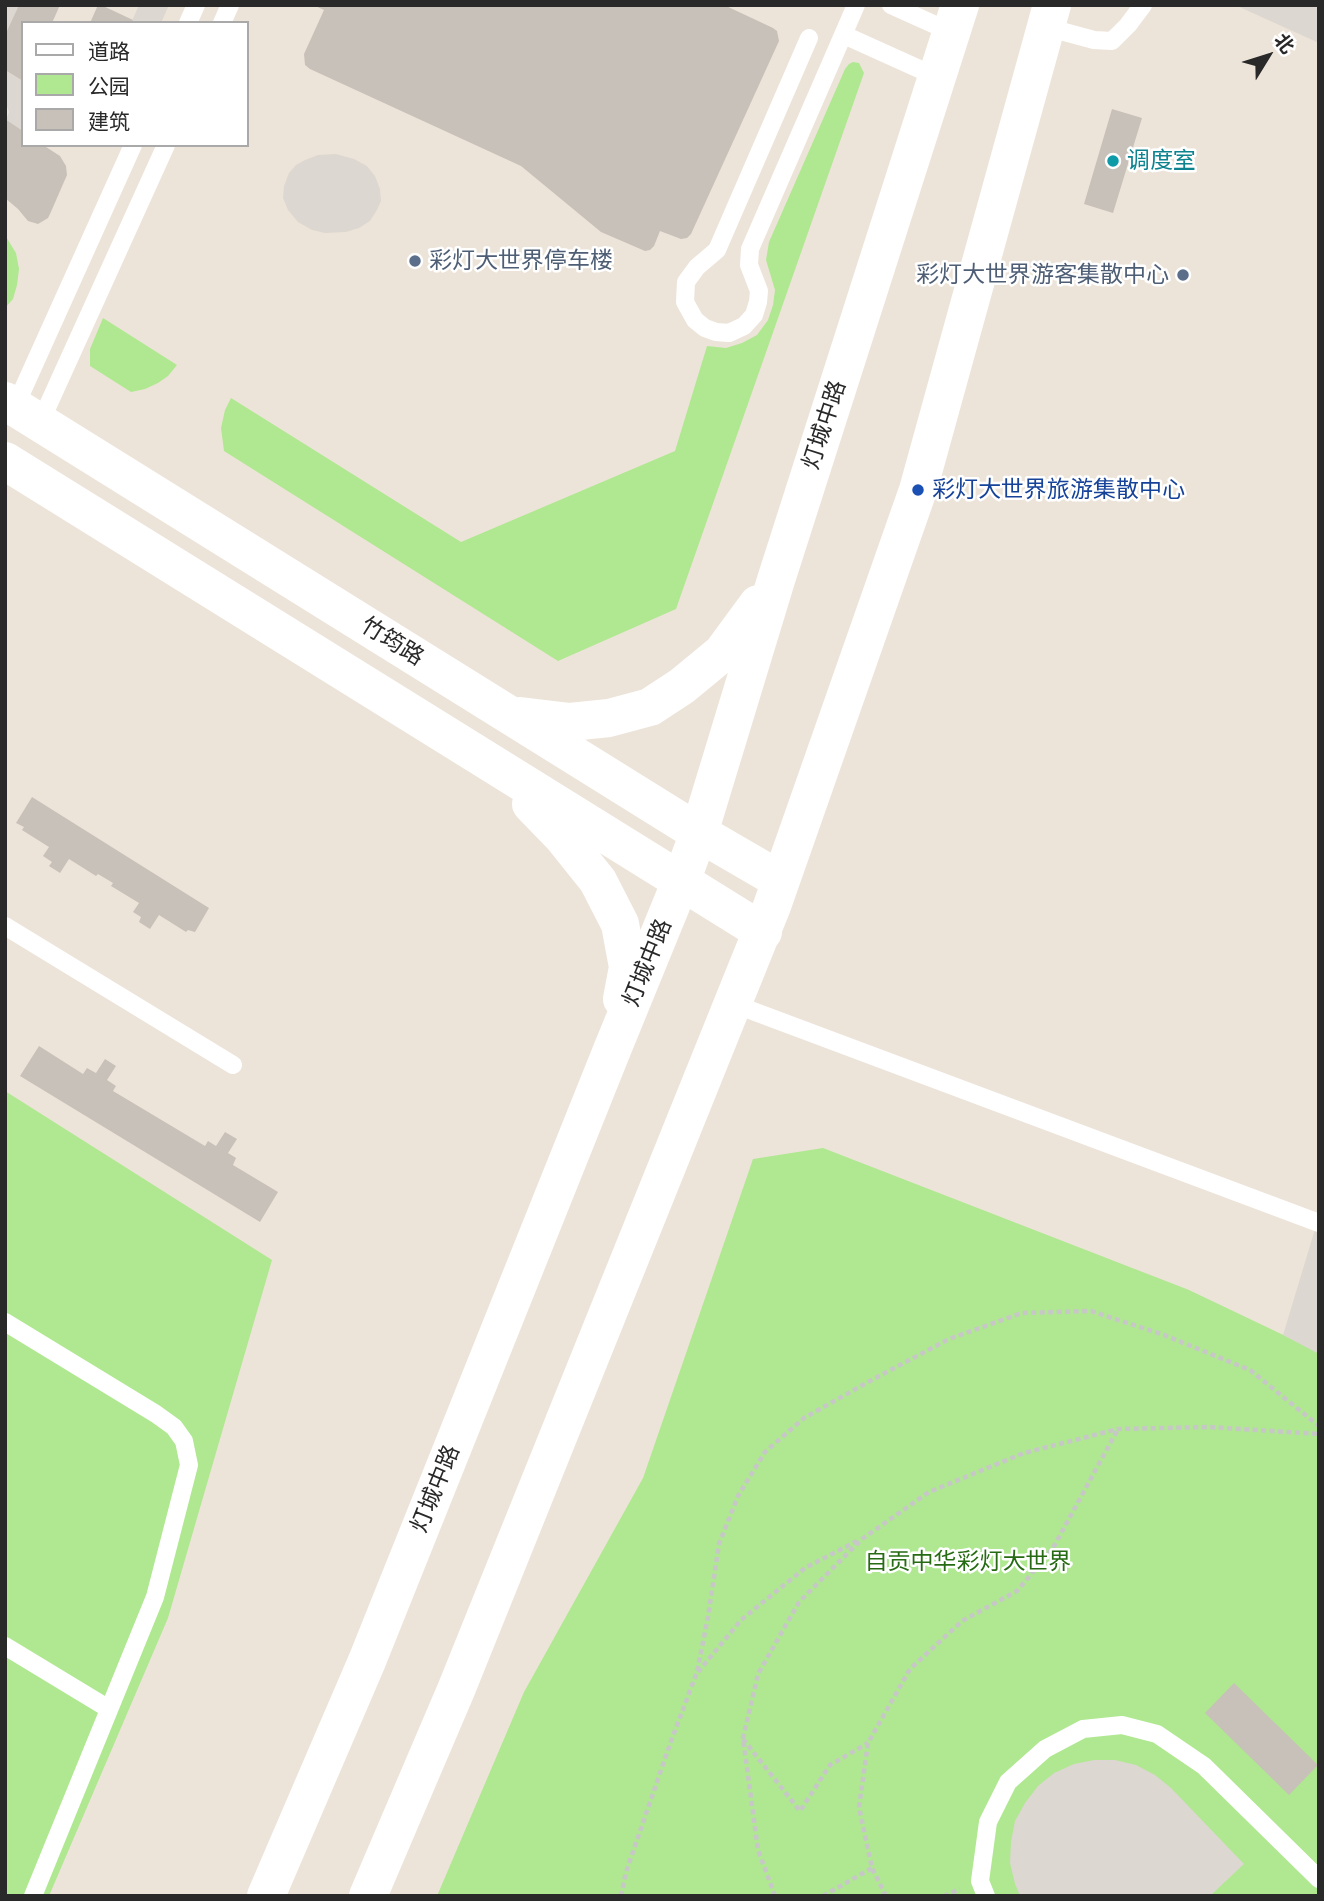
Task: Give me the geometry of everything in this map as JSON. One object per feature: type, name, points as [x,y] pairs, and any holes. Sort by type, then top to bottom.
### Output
[{"type":"main road","points":[[368,1896],[456,1690],[763,932],[918,490],[1049,16]]},
{"type":"main road","name":"灯城中路","points":[[266,1896],[367,1661],[699,833],[776,580],[955,19]]},
{"type":"main road","name":"竹筠路","points":[[20,410],[699,833],[780,880]]},
{"type":"main road","points":[[5,461],[763,932]]},
{"type":"main road","points":[[509,715],[570,722],[609,718],[650,707],[682,686],[722,653],[776,580]]},
{"type":"main road","points":[[493,764],[562,836],[598,881],[620,924],[628,967],[612,1050]]},
{"type":"lane","points":[[189,21],[196,5]]},
{"type":"lane","points":[[223,21],[230,5]]},
{"type":"lane","points":[[809,38],[717,250],[696,267],[686,282],[685,302],[695,320],[716,332],[729,332],[744,326],[754,314],[760,291],[749,265],[750,249],[856,5]]},
{"type":"lane","points":[[891,5],[955,19]]},
{"type":"lane","points":[[1049,16],[1094,40],[1112,41],[1143,5]]},
{"type":"lane","points":[[844,34],[937,77]]},
{"type":"lane","points":[[20,410],[132,147]]},
{"type":"lane","points":[[20,410],[165,147]]},
{"type":"lane","points":[[5,926],[233,1065]]},
{"type":"lane","points":[[734,1004],[1319,1223]]},
{"type":"lane","points":[[5,1322],[174,1427],[184,1441],[189,1465],[155,1597],[33,1896]]},
{"type":"lane","points":[[5,1646],[109,1710]]},
{"type":"lane","points":[[986,1896],[980,1881],[988,1822],[1009,1782],[1045,1749],[1083,1729],[1122,1725],[1157,1734],[1204,1766],[1319,1879]]},
{"type":"path","points":[[621,1896],[626,1872],[661,1770],[698,1672],[719,1544],[738,1496],[765,1452],[804,1418],[949,1339],[1023,1313],[1091,1311],[1164,1335],[1250,1370],[1319,1426]]},
{"type":"path","points":[[698,1672],[741,1619],[805,1568],[862,1539],[929,1492],[1024,1452],[1118,1429],[1209,1427],[1319,1434]]},
{"type":"path","points":[[886,1896],[872,1868],[859,1807],[868,1743],[910,1669],[962,1621],[1017,1591],[1053,1548],[1118,1429]]},
{"type":"path","points":[[775,1896],[758,1850],[743,1738],[758,1674],[799,1602],[862,1539]]},
{"type":"path","points":[[743,1738],[800,1811],[830,1765],[868,1743]]},
{"type":"path","points":[[823,1896],[872,1868]]},
{"type":"green space","points":[[853,62],[859,63],[864,73],[676,609],[558,661],[224,451],[221,428],[231,398],[461,542],[675,451],[707,346],[726,348],[742,343],[757,335],[768,320],[775,290],[766,260],[769,242],[845,69]]},
{"type":"green space","points":[[5,235],[16,253],[19,269],[13,299],[5,308]]},
{"type":"green space","points":[[103,318],[177,365],[158,383],[131,392],[90,366],[90,349]]},
{"type":"green space","points":[[5,1091],[272,1260],[168,1618],[49,1896],[5,1896]]},
{"type":"green space","name":"自贡中华彩灯大世界","points":[[823,1148],[1189,1290],[1319,1352],[1319,1896],[437,1896],[524,1692],[643,1478],[753,1159]]},
{"type":"shaded area","points":[[5,5],[19,5],[5,35]]},
{"type":"shaded area","points":[[139,5],[169,5],[162,21],[132,21]]},
{"type":"shaded area","points":[[1235,5],[1319,5],[1319,43]]},
{"type":"shaded area","points":[[5,70],[21,80],[21,130],[6,120],[9,112],[5,100]]},
{"type":"shaded area","points":[[336,154],[367,166],[375,176],[381,201],[370,221],[359,228],[325,233],[312,230],[298,222],[288,210],[283,198],[284,186],[289,173],[296,165],[318,155]]},
{"type":"shaded area","points":[[1319,1216],[1319,1354],[1283,1335]]},
{"type":"shaded area","points":[[1115,1760],[1136,1765],[1155,1775],[1171,1788],[1244,1864],[1210,1896],[1020,1896],[1010,1863],[1015,1821],[1038,1786],[1054,1773],[1074,1764]]},
{"type":"building","points":[[19,5],[60,5],[53,21],[21,21],[21,80],[5,70],[5,35]]},
{"type":"building","points":[[98,5],[133,20],[132,21],[91,21]]},
{"type":"building","points":[[313,5],[724,5],[773,28],[777,31],[779,41],[691,234],[681,239],[660,231],[654,246],[645,251],[601,232],[521,166],[310,69],[305,65],[304,54],[324,10]]},
{"type":"building","name":"调度室","points":[[1112,109],[1142,118],[1113,213],[1084,204]]},
{"type":"building","points":[[5,119],[21,130],[21,147],[46,147],[60,156],[66,166],[67,175],[48,218],[38,224],[28,221],[5,198]]},
{"type":"building","points":[[32,797],[209,908],[195,932],[186,932],[159,915],[150,929],[139,922],[141,917],[133,912],[139,903],[111,886],[113,883],[69,859],[60,873],[49,866],[52,862],[43,856],[49,847],[22,830],[24,827],[16,823]]},
{"type":"building","points":[[39,1046],[83,1074],[87,1068],[96,1073],[105,1059],[116,1066],[107,1080],[116,1086],[113,1091],[205,1146],[208,1141],[216,1146],[225,1132],[237,1139],[228,1153],[236,1158],[233,1165],[278,1192],[260,1222],[20,1076]]},
{"type":"building","points":[[1234,1683],[1318,1765],[1289,1795],[1205,1713]]},
{"type":"place","name":"调度室","points":[[1113,161]]},
{"type":"place","name":"彩灯大世界停车楼","points":[[415,261]]},
{"type":"place","name":"彩灯大世界游客集散中心","points":[[1183,275]]},
{"type":"place","name":"彩灯大世界旅游集散中心","points":[[918,490]]}]
